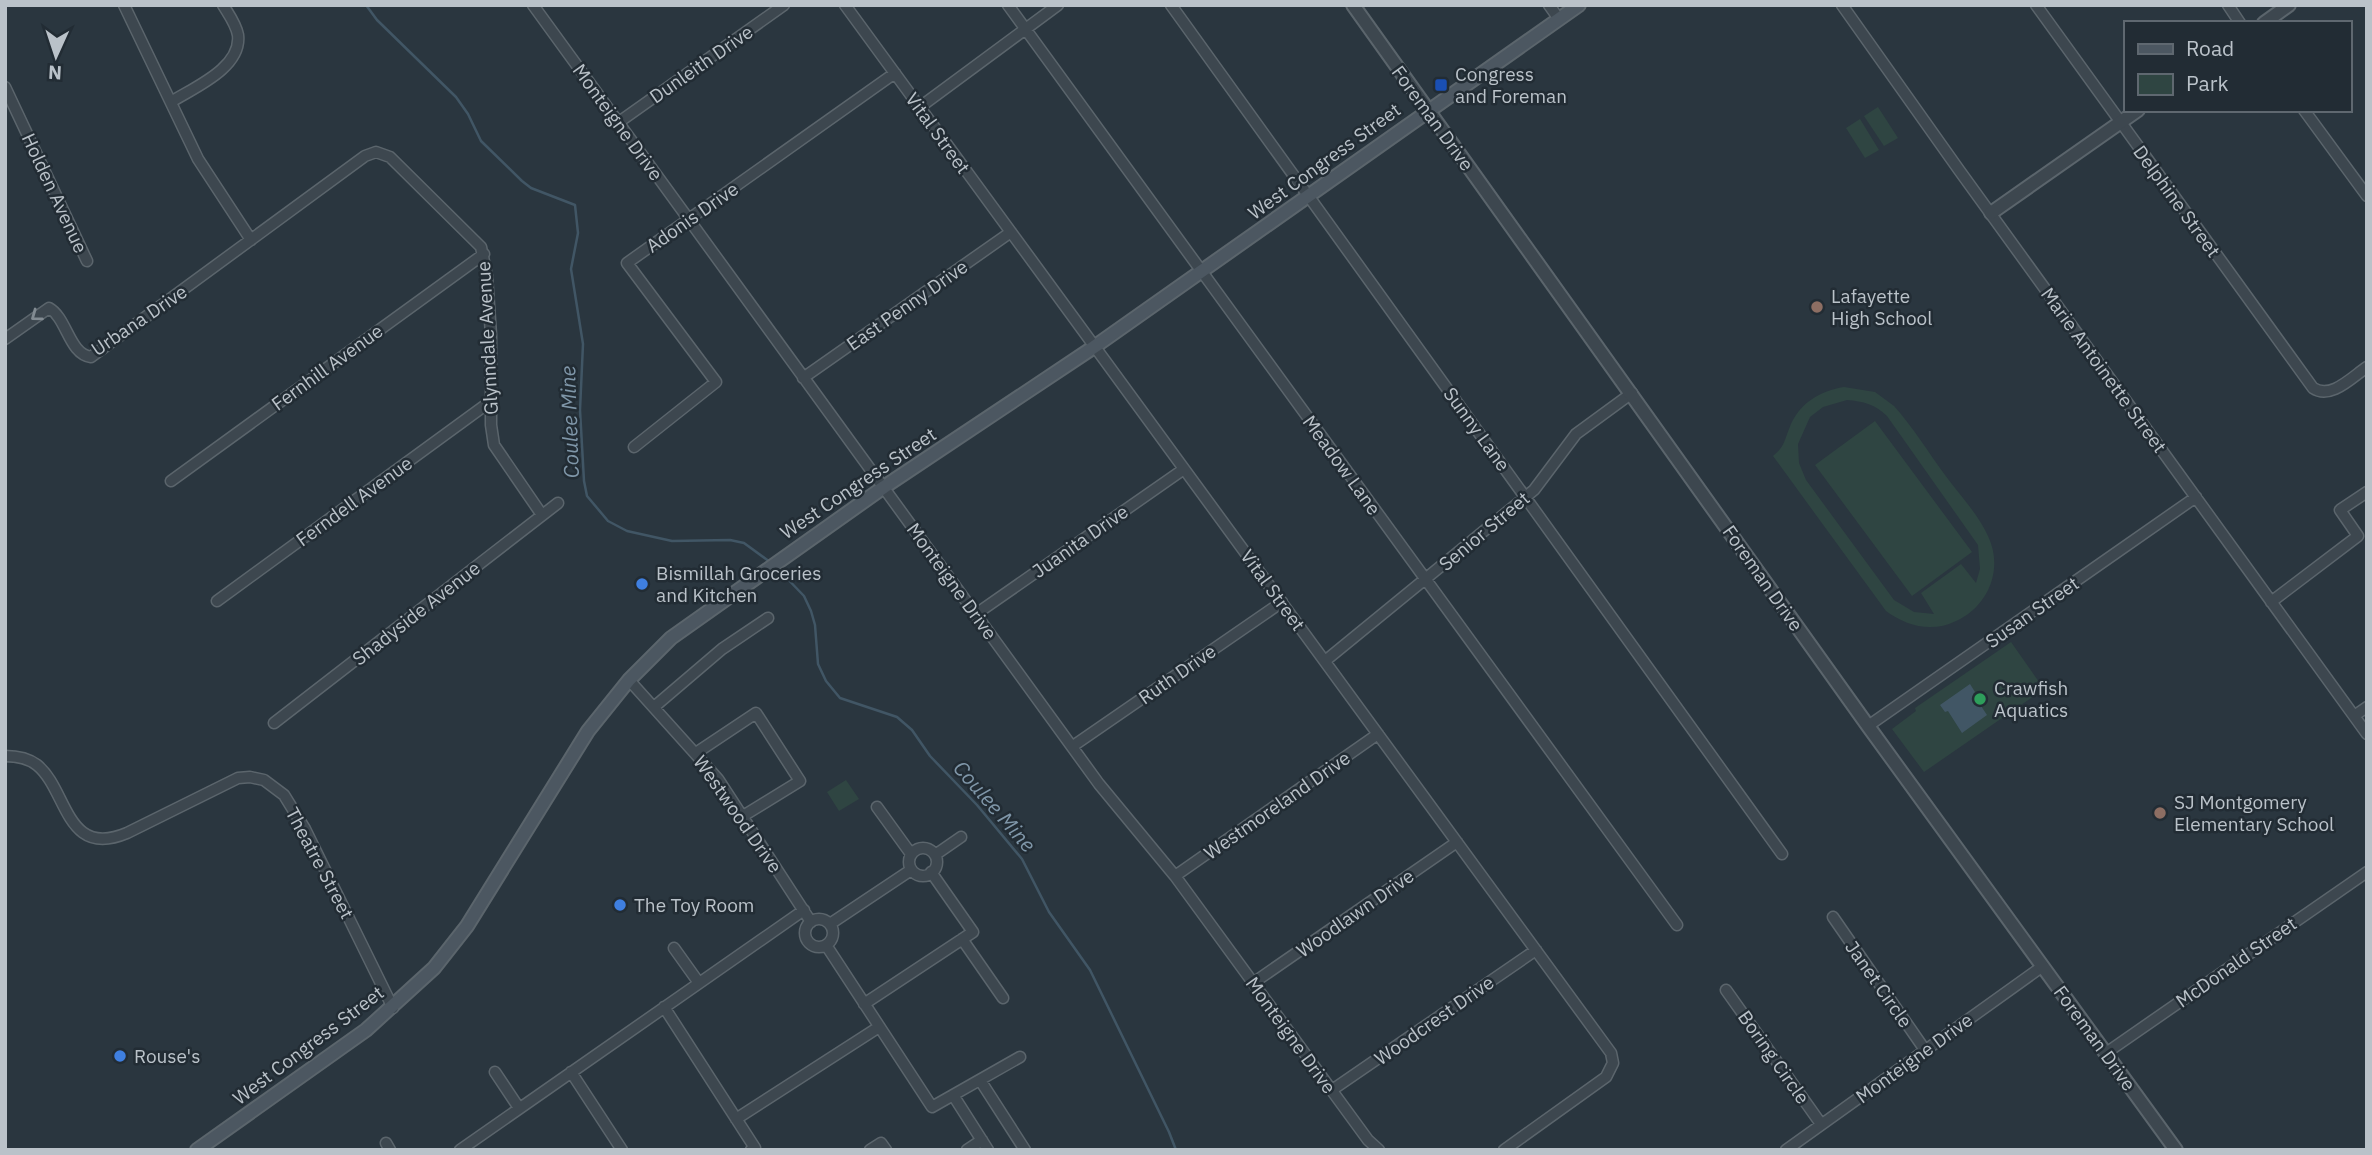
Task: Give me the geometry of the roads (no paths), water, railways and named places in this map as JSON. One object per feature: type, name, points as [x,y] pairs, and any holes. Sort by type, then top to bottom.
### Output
[{"type":"main road","name":"West Congress Street","points":[[197,1150],[339,1050],[393,1008],[434,968],[467,926],[588,731],[629,680],[671,638],[884,487],[1094,347],[1310,196],[1568,10]]},
{"type":"street","points":[[124,5],[211,180],[251,240]]},
{"type":"street","points":[[170,102],[211,77],[229,62],[235,52],[237,32],[223,5]]},
{"type":"street","name":"Monteigne Drive","points":[[533,5],[1073,746],[1131,824],[1175,876],[1368,1140],[1379,1150]]},
{"type":"street","name":"Dunleith Drive","points":[[618,122],[784,5]]},
{"type":"street","name":"Vital Street","points":[[845,5],[1611,1052],[1613,1063],[1606,1077],[1504,1150]]},
{"type":"street","name":"Meadow Lane","points":[[1008,5],[1677,925]]},
{"type":"street","points":[[920,107],[1058,5]]},
{"type":"street","name":"Sunny Lane","points":[[1171,5],[1782,854]]},
{"type":"street","name":"Foreman Drive","points":[[1353,5],[1868,726],[2176,1150]]},
{"type":"street","points":[[1549,5],[1568,10]]},
{"type":"street","name":"Marie Antoinette Street","points":[[1842,5],[2367,734]]},
{"type":"street","name":"Delphine Street","points":[[2036,5],[2314,388],[2322,393],[2331,391],[2367,367]]},
{"type":"street","points":[[2228,5],[2239,21]]},
{"type":"street","points":[[2267,21],[2289,5]]},
{"type":"street","name":"Adonis Drive","points":[[634,447],[716,382],[627,262],[895,73]]},
{"type":"street","name":"Holden Avenue","points":[[5,87],[87,261]]},
{"type":"street","points":[[1991,213],[2135,112]]},
{"type":"street","points":[[2305,112],[2367,196]]},
{"type":"street","name":"Glynndale Avenue","points":[[251,240],[365,156],[376,152],[390,157],[477,240],[484,254],[491,335],[491,425],[498,454],[542,515]]},
{"type":"street","name":"East Penny Drive","points":[[803,378],[1011,232]]},
{"type":"street","name":"Urbana Drive","points":[[5,339],[50,308],[56,313],[78,350],[86,357],[95,355],[251,240]]},
{"type":"street","name":"Fernhill Avenue","points":[[171,481],[484,254]]},
{"type":"street","name":"Senior Street","points":[[1325,661],[1526,496],[1544,478],[1576,434],[1632,393]]},
{"type":"street","name":"Ferndell Avenue","points":[[217,601],[491,401]]},
{"type":"street","name":"Juanita Drive","points":[[976,614],[1184,469]]},
{"type":"street","points":[[2271,602],[2358,536],[2340,510],[2367,492]]},
{"type":"street","name":"Susan Street","points":[[1868,726],[2196,497]]},
{"type":"street","name":"Shadyside Avenue","points":[[274,723],[558,503]]},
{"type":"street","name":"Ruth Drive","points":[[1073,746],[1282,602]]},
{"type":"street","points":[[654,707],[722,649],[768,618]]},
{"type":"street","name":"Westwood Drive","points":[[629,680],[718,779],[811,922]]},
{"type":"street","points":[[2354,716],[2367,707]]},
{"type":"street","points":[[696,753],[756,713],[800,781],[743,816]]},
{"type":"street","name":"Westmoreland Drive","points":[[1175,876],[1378,734]]},
{"type":"street","name":"Theatre Street","points":[[5,756],[25,759],[35,764],[50,782],[71,821],[85,833],[101,838],[127,834],[238,778],[257,778],[271,783],[284,794],[306,829],[393,1008]]},
{"type":"street","points":[[877,807],[911,854],[911,870],[920,875],[931,872],[936,863],[934,855],[923,848],[911,854]]},
{"type":"street","points":[[934,855],[961,837]]},
{"type":"street","name":"Woodlawn Drive","points":[[1253,983],[1457,842]]},
{"type":"street","points":[[830,924],[911,870]]},
{"type":"street","points":[[864,1004],[973,932],[931,872]]},
{"type":"street","name":"McDonald Street","points":[[2106,1054],[2367,872]]},
{"type":"street","points":[[460,1150],[804,910]]},
{"type":"street","name":"Janet Circle","points":[[1833,917],[1925,1050]]},
{"type":"street","points":[[820,919],[830,924],[833,934],[826,945],[817,947],[807,939],[806,930],[811,922],[820,919]]},
{"type":"street","points":[[962,939],[1003,998]]},
{"type":"street","points":[[826,945],[932,1107],[1020,1058]]},
{"type":"street","points":[[674,948],[699,983]]},
{"type":"street","name":"Woodcrest Drive","points":[[1332,1090],[1536,950]]},
{"type":"street","name":"Monteigne Drive","points":[[1786,1150],[2043,966]]},
{"type":"street","name":"Boring Circle","points":[[1726,990],[1821,1124]]},
{"type":"street","points":[[664,1007],[754,1148],[751,1150]]},
{"type":"street","points":[[736,1119],[879,1027]]},
{"type":"street","points":[[495,1072],[519,1108]]},
{"type":"street","points":[[571,1072],[622,1150]]},
{"type":"street","points":[[980,1080],[1025,1150]]},
{"type":"street","points":[[953,1095],[988,1150]]},
{"type":"street","points":[[967,1150],[982,1140]]},
{"type":"street","points":[[870,1150],[881,1143],[886,1150]]},
{"type":"water","points":[[1970,684],[1975,692],[1973,694],[1987,715],[1962,733],[1948,711],[1945,712],[1940,705]]},
{"type":"waterway","name":"Coulee Mine","points":[[366,5],[377,20],[456,97],[481,141],[522,181],[531,188],[575,205],[578,233],[571,269],[583,344],[580,410],[587,496],[608,521],[627,531],[672,541],[730,540],[744,543],[770,562]]},
{"type":"waterway","name":"Coulee Mine","points":[[778,569],[804,596],[815,625],[818,664],[826,681],[840,698],[897,717],[912,730],[930,756],[977,805],[1022,859],[1049,912],[1090,970],[1176,1150]]},
{"type":"place","name":"Congress and Foreman","points":[[1441,85]]},
{"type":"place","name":"Lafayette High School","points":[[1817,307]]},
{"type":"place","name":"Bismillah Groceries and Kitchen","points":[[642,584]]},
{"type":"place","name":"Crawfish Aquatics","points":[[1980,699]]},
{"type":"place","name":"SJ Montgomery Elementary School","points":[[2160,813]]},
{"type":"place","name":"The Toy Room","points":[[620,905]]},
{"type":"place","name":"Rouse's","points":[[120,1056]]}]
